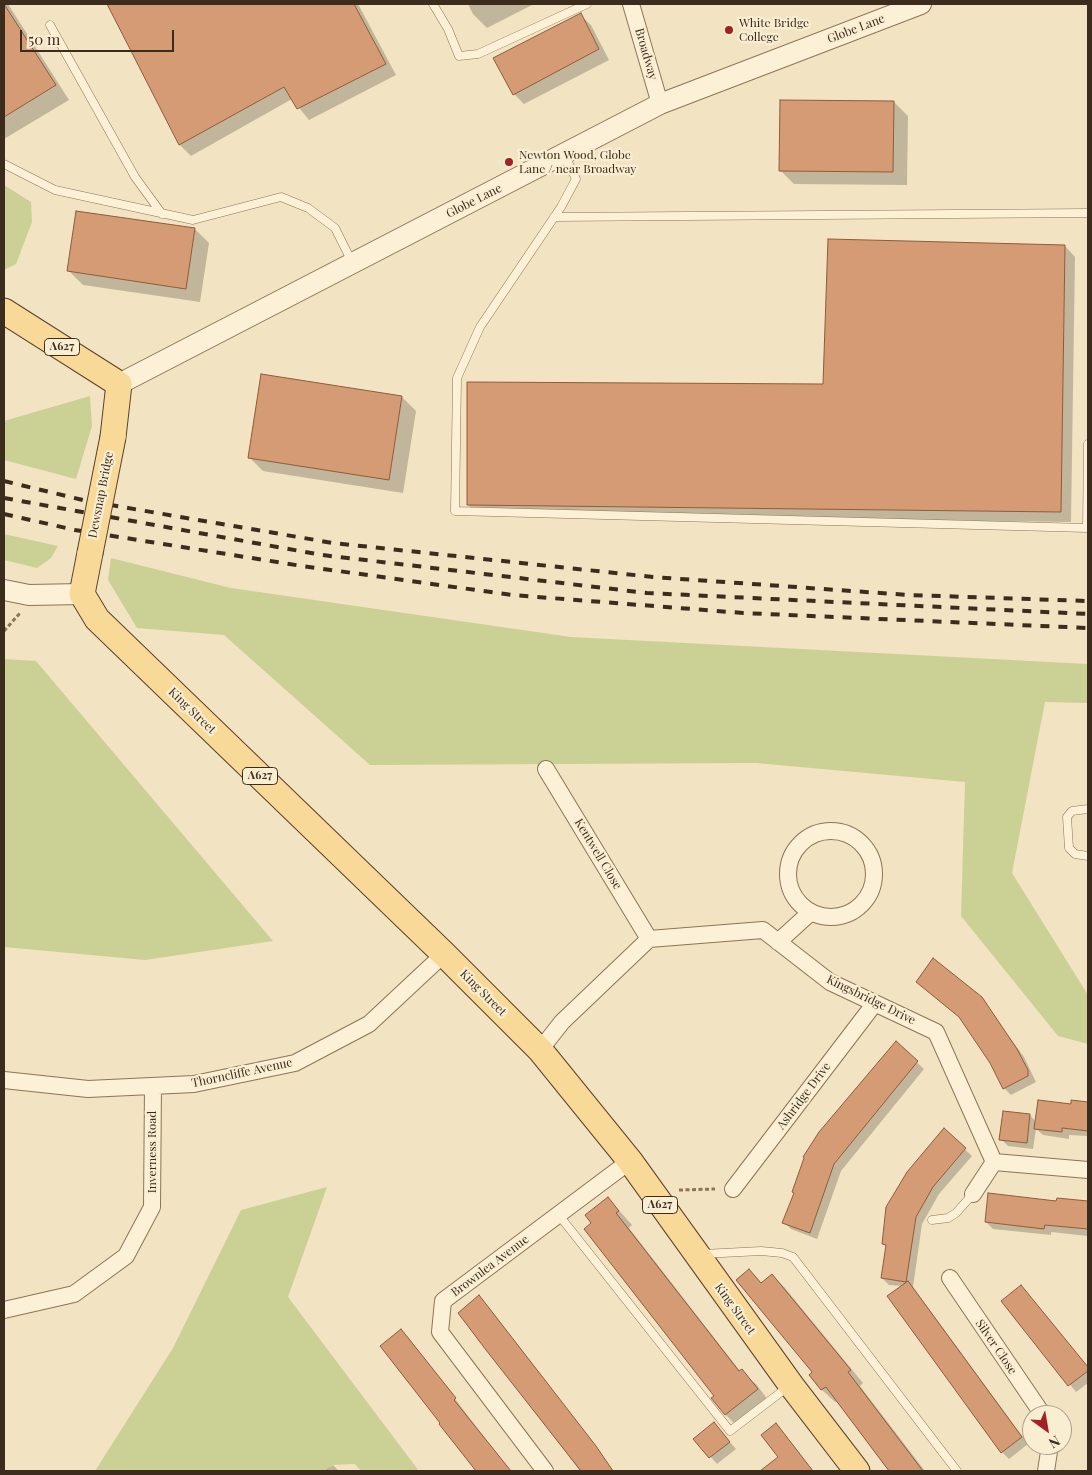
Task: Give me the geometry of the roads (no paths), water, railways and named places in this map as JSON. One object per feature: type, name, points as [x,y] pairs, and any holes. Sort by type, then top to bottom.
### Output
[{"type":"main road","name":"A627","points":[[4,311],[120,384]]},
{"type":"main road","name":"Dewsnap Bridge","points":[[82,594],[113,437],[120,384]]},
{"type":"main road","name":"King Street","points":[[82,594],[97,619],[444,954],[540,1050],[630,1161],[695,1254],[857,1471]]},
{"type":"street","name":"Broadway","points":[[631,4],[660,104]]},
{"type":"street","name":"Globe Lane","points":[[120,384],[660,104],[921,4]]},
{"type":"street","points":[[4,590],[28,595],[82,594]]},
{"type":"street","name":"Kentwell Close","points":[[546,769],[649,939]]},
{"type":"street","points":[[826,831],[841,832],[858,839],[868,850],[875,870],[873,886],[866,901],[855,911],[840,916],[825,917],[811,912],[794,897],[789,883],[788,866],[793,853],[803,841],[812,835],[826,831]]},
{"type":"street","points":[[778,942],[811,912]]},
{"type":"street","name":"Kingsbridge Drive","points":[[649,939],[763,930],[830,982],[936,1032],[994,1162]]},
{"type":"street","points":[[540,1050],[562,1022],[649,939]]},
{"type":"street","name":"Thorncliffe Avenue","points":[[4,1080],[88,1088],[194,1084],[295,1063],[369,1024],[444,954]]},
{"type":"street","name":"Ashridge Drive","points":[[733,1189],[875,1003]]},
{"type":"street","name":"Inverness Road","points":[[4,1310],[74,1294],[126,1256],[152,1207],[152,1086]]},
{"type":"street","name":"Brownlea Avenue","points":[[545,1471],[440,1332],[443,1301],[630,1161]]},
{"type":"street","points":[[973,1194],[994,1162],[1088,1170]]},
{"type":"street","name":"Silver Close","points":[[950,1278],[1036,1405]]},
{"type":"street","points":[[1046,1471],[1048,1455]]},
{"type":"lane","points":[[433,4],[448,29],[459,56],[478,54],[587,4]]},
{"type":"lane","points":[[50,25],[135,177],[162,214]]},
{"type":"lane","points":[[564,154],[576,179],[554,217],[480,327],[457,378],[455,511],[1087,528],[1088,444]]},
{"type":"lane","points":[[4,164],[55,190],[193,220],[281,198],[308,208],[335,228],[353,263]]},
{"type":"lane","points":[[554,217],[1088,213]]},
{"type":"lane","points":[[1088,809],[1072,811],[1067,817],[1069,848],[1075,854],[1088,856]]},
{"type":"lane","points":[[932,1220],[948,1218],[956,1213],[966,1206],[973,1194]]},
{"type":"lane","points":[[558,1214],[730,1431],[791,1385]]},
{"type":"lane","points":[[695,1254],[761,1251],[782,1253],[792,1257],[957,1471]]},
{"type":"railway","points":[[4,481],[87,501],[333,543],[653,577],[909,595],[1088,601]]},
{"type":"railway","points":[[4,498],[322,555],[647,593],[1088,614]]},
{"type":"railway","points":[[4,514],[75,530],[302,566],[512,595],[743,613],[1088,628]]},
{"type":"place","name":"White Bridge College","points":[[729,30]]},
{"type":"place","name":"Newton Wood, Globe Lane / near Broadway","points":[[509,162]]}]
